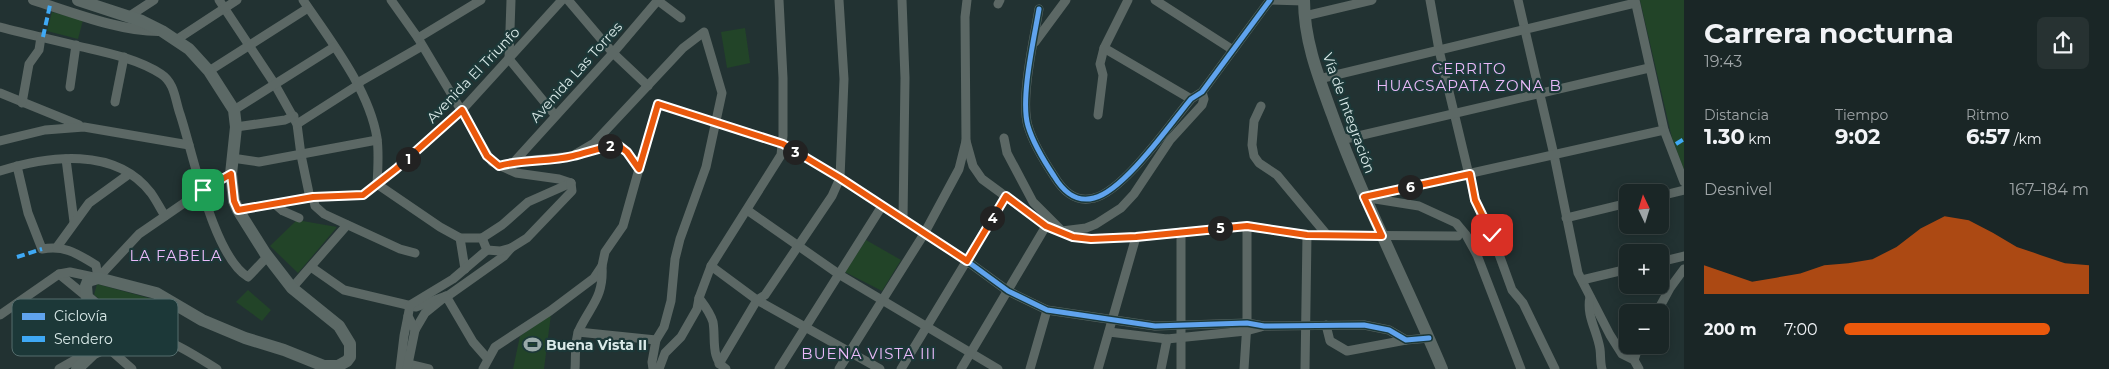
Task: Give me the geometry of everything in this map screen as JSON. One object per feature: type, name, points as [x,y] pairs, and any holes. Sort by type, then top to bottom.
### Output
[{"type":"main road","points":[[83,1],[162,31],[189,49],[209,71],[234,110],[236,127],[231,174],[234,201],[245,224],[292,288],[343,331],[350,344],[351,352],[344,366],[324,366],[284,350],[245,338],[202,320],[178,306]]},
{"type":"main road","name":"Vía de Integración","points":[[1304,1],[1312,60],[1341,140],[1364,197],[1442,369]]},
{"type":"main road","points":[[90,299],[87,296],[86,286],[88,281],[98,278],[156,293],[166,299]]},
{"type":"main road","points":[[77,369],[91,356]]},
{"type":"street","points":[[33,0],[129,28],[162,31]]},
{"type":"street","points":[[128,17],[154,0]]},
{"type":"street","points":[[176,40],[222,4],[237,0]]},
{"type":"street","points":[[391,0],[420,42],[462,110],[487,156],[499,166],[516,172],[559,179],[571,183]]},
{"type":"street","points":[[236,127],[295,120],[358,85],[361,81],[481,0]]},
{"type":"street","points":[[511,0],[509,58],[555,115]]},
{"type":"street","name":"Avenida El Triunfo","points":[[238,210],[312,198],[363,195],[396,169],[462,110],[562,0]]},
{"type":"street","points":[[568,0],[613,53],[648,86]]},
{"type":"street","points":[[658,0],[681,18]]},
{"type":"street","name":"Avenida Las Torres","points":[[514,162],[613,53],[658,0]]},
{"type":"street","points":[[659,369],[665,353],[681,337],[697,309],[699,298],[711,266],[780,155],[783,144],[783,78],[779,0]]},
{"type":"street","points":[[699,298],[709,311],[713,323],[716,358],[722,367],[757,300],[765,295],[832,196],[840,178],[844,79],[839,0]]},
{"type":"street","points":[[902,0],[905,78],[903,220]]},
{"type":"street","points":[[839,369],[924,234],[959,169],[966,141],[965,17],[967,0]]},
{"type":"street","points":[[1033,45],[1066,0]]},
{"type":"street","points":[[1098,115],[1102,75],[1100,64],[1104,48],[1128,0]]},
{"type":"street","points":[[1155,0],[1233,50]]},
{"type":"street","points":[[1039,9],[1027,79],[1027,125],[1048,168],[1068,195],[1078,198],[1094,198],[1115,185],[1137,165],[1191,99],[1202,92],[1270,0],[1304,1]]},
{"type":"street","points":[[1305,16],[1372,0]]},
{"type":"street","points":[[1430,0],[1439,50],[1475,200],[1492,235],[1512,290],[1523,303],[1554,369]]},
{"type":"street","points":[[1518,0],[1554,155],[1578,273],[1622,354],[1634,360],[1639,369]]},
{"type":"street","points":[[1319,79],[1524,30],[1635,1],[1664,130],[1684,182]]},
{"type":"street","points":[[222,4],[274,83],[295,120],[301,155],[315,206],[324,214],[347,225],[400,249],[415,253]]},
{"type":"street","points":[[209,71],[250,45],[306,4],[358,85],[369,109],[377,140],[377,184],[440,227],[460,238],[482,238],[502,225],[528,202],[571,183]]},
{"type":"street","points":[[0,27],[124,57],[162,74],[169,82],[185,126],[196,172],[216,232],[239,271],[248,276],[268,256]]},
{"type":"street","points":[[572,156],[594,143],[683,48],[704,32],[722,94],[706,167],[680,239],[675,259],[671,301],[664,327],[656,340],[652,362],[653,369]]},
{"type":"street","points":[[22,103],[29,64],[39,50],[41,37]]},
{"type":"street","points":[[70,87],[76,45]]},
{"type":"street","points":[[234,110],[274,83],[334,47]]},
{"type":"street","points":[[1104,48],[1191,99]]},
{"type":"street","points":[[115,102],[124,57]]},
{"type":"street","points":[[1341,140],[1649,68]]},
{"type":"street","points":[[1062,232],[1086,228],[1096,224],[1121,208],[1134,194],[1170,140],[1202,105],[1204,99],[1202,92]]},
{"type":"street","points":[[0,93],[84,127],[189,145]]},
{"type":"street","points":[[575,369],[578,332],[596,302],[603,281],[602,266],[605,252],[622,226],[658,104],[783,144],[840,178],[967,261],[1008,291],[1047,310],[1155,326],[1246,327],[1364,324],[1389,330],[1406,340]]},
{"type":"street","points":[[1261,106],[1254,122],[1252,145],[1254,156],[1259,164],[1277,175],[1327,235]]},
{"type":"street","points":[[0,141],[45,130],[84,127]]},
{"type":"street","points":[[1364,197],[1664,130]]},
{"type":"street","points":[[1004,138],[1007,154],[1033,202],[1062,232]]},
{"type":"street","points":[[232,158],[259,162],[377,140]]},
{"type":"street","points":[[966,141],[973,166],[982,179],[1046,226],[1073,237],[1091,239],[1136,237],[1247,226],[1307,235],[1458,236]]},
{"type":"street","points":[[499,166],[514,162],[572,156],[599,147],[618,145],[627,152],[639,169]]},
{"type":"street","points":[[0,171],[17,166],[66,159],[93,159],[121,169],[129,174],[150,192],[165,216]]},
{"type":"street","points":[[66,159],[74,222]]},
{"type":"street","points":[[17,166],[28,213],[42,249],[57,246],[80,256],[96,265],[98,278]]},
{"type":"street","points":[[57,246],[89,203],[129,174]]},
{"type":"street","points":[[98,278],[139,234],[203,190],[231,174]]},
{"type":"street","points":[[405,367],[404,336],[410,305],[453,279],[487,250],[500,251],[511,248],[527,238],[572,191],[571,183]]},
{"type":"street","points":[[1669,194],[1684,190]]},
{"type":"street","points":[[901,369],[1006,196]]},
{"type":"street","points":[[1364,197],[1420,206],[1456,223],[1466,235],[1477,255],[1521,369]]},
{"type":"street","points":[[275,204],[299,218]]},
{"type":"street","points":[[779,369],[882,206]]},
{"type":"street","points":[[1566,218],[1619,206]]},
{"type":"street","points":[[747,210],[840,274],[998,369]]},
{"type":"street","points":[[292,288],[347,225]]},
{"type":"street","points":[[961,369],[1046,226]]},
{"type":"street","points":[[1244,369],[1247,226]]},
{"type":"street","points":[[1181,232],[1181,369]]},
{"type":"street","points":[[1305,369],[1307,235]]},
{"type":"street","points":[[1098,369],[1136,237]]},
{"type":"street","points":[[460,238],[465,269]]},
{"type":"street","points":[[482,238],[487,250]]},
{"type":"street","points":[[405,367],[415,330],[425,313],[504,256],[511,248]]},
{"type":"street","points":[[1669,260],[1684,256]]},
{"type":"street","points":[[483,369],[494,347],[550,311],[594,278],[602,266]]},
{"type":"street","points":[[711,266],[757,300],[880,369]]},
{"type":"street","points":[[311,267],[344,290],[416,307],[424,306],[446,296]]},
{"type":"street","points":[[1661,304],[1684,268]]},
{"type":"street","points":[[1582,280],[1619,271]]},
{"type":"street","points":[[23,299],[59,274],[70,272],[98,278]]},
{"type":"street","points":[[59,274],[87,296]]},
{"type":"street","points":[[446,296],[473,342],[487,358]]},
{"type":"street","points":[[1590,296],[1588,308],[1600,350],[1602,369]]},
{"type":"street","points":[[0,315],[12,307]]},
{"type":"street","points":[[1030,369],[1047,310]]},
{"type":"street","points":[[408,316],[415,330]]},
{"type":"street","points":[[1326,325],[1330,341],[1347,352],[1406,340],[1429,338]]},
{"type":"street","points":[[1109,332],[1167,339],[1246,327]]},
{"type":"street","points":[[578,332],[656,340]]},
{"type":"street","points":[[1161,369],[1167,339]]},
{"type":"street","points":[[178,346],[217,369]]},
{"type":"street","points":[[1634,360],[1636,354]]},
{"type":"street","points":[[59,369],[82,356]]},
{"type":"street","points":[[118,356],[132,369]]},
{"type":"street","points":[[405,367],[429,369]]},
{"type":"green space","points":[[1640,0],[1684,0],[1684,170],[1672,138]]},
{"type":"green space","points":[[52,12],[83,20],[78,39],[47,31]]},
{"type":"green space","points":[[745,28],[750,63],[727,68],[721,32]]},
{"type":"green space","points":[[297,220],[337,227],[298,273],[270,246]]},
{"type":"green space","points":[[866,240],[901,260],[882,291],[845,272]]},
{"type":"green space","points":[[97,284],[152,299],[100,299],[94,295]]},
{"type":"green space","points":[[248,290],[271,310],[262,321],[236,302]]},
{"type":"green space","name":"Buena Vista II","points":[[551,314],[544,369],[513,369],[520,336]]},
{"type":"marked path","points":[[43,37],[50,5]]},
{"type":"marked path","points":[[1676,144],[1684,139]]},
{"type":"marked path","points":[[17,257],[42,249]]},
{"type":"cycle path","points":[[1039,9],[1027,85],[1026,114],[1028,126],[1039,152],[1061,186],[1070,195],[1087,199],[1106,193],[1133,170],[1191,99],[1202,92],[1270,0]]},
{"type":"cycle path","points":[[639,169],[658,104],[783,144],[840,178],[967,261],[1008,291],[1047,310],[1155,326],[1247,323],[1264,326],[1364,325],[1389,330],[1406,340],[1429,338]]},
{"type":"place","name":"Buena Vista II","points":[[532,345]]},
{"type":"district","name":"CERRITO HUACSAPATA ZONA B","points":[[1469,76]]},
{"type":"district","name":"LA FABELA","points":[[176,255]]},
{"type":"district","name":"BUENA VISTA III","points":[[869,353]]},
{"type":"route","points":[[203,190],[231,174],[234,201],[238,210],[313,197],[363,195],[396,169],[462,110],[487,156],[499,166],[514,162],[572,156],[599,147],[618,145],[627,152],[639,169],[658,104],[783,144],[840,178],[967,261],[1006,196],[1046,226],[1073,237],[1091,239],[1136,237],[1247,226],[1307,235],[1382,236],[1364,197],[1470,174],[1475,200],[1492,235]]}]
